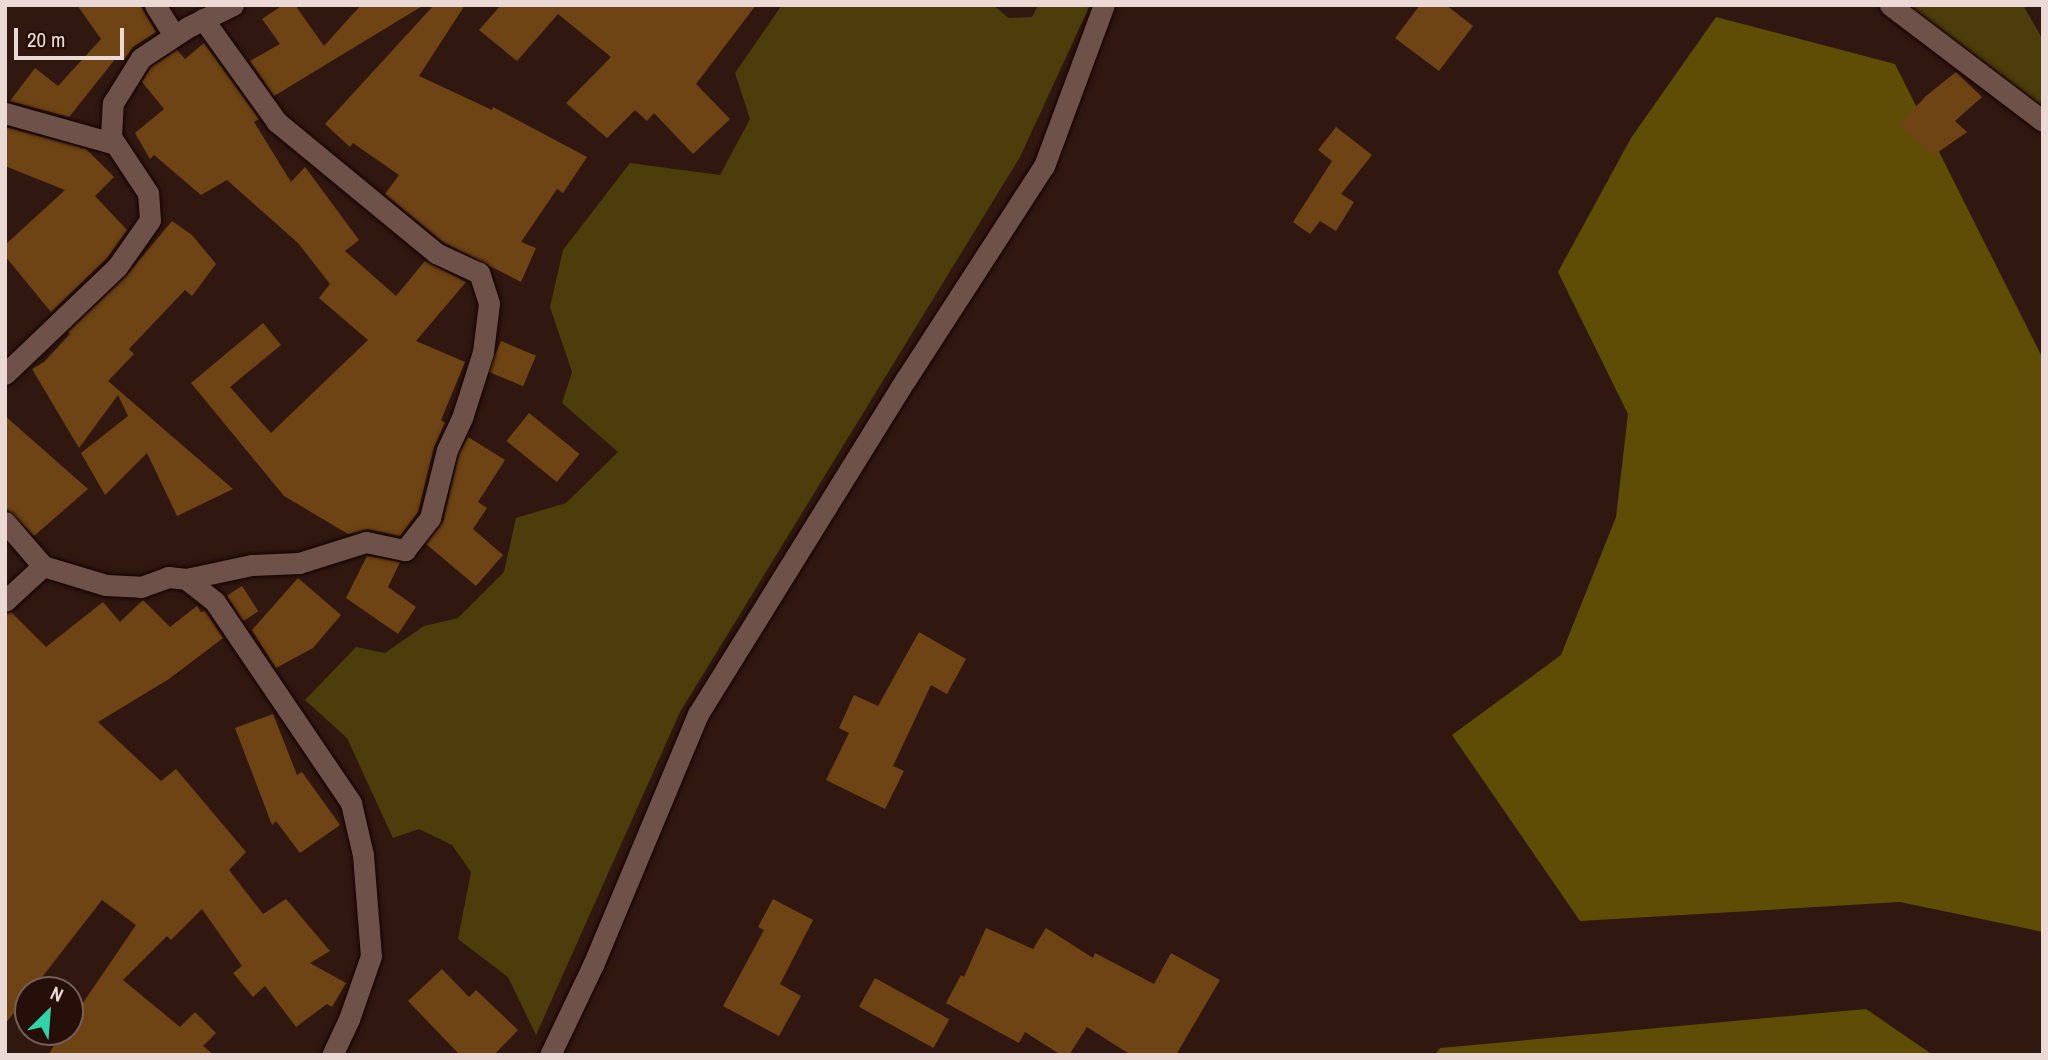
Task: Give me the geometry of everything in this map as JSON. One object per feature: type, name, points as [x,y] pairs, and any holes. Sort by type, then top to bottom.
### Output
[{"type":"street","points":[[155,5],[174,36]]},
{"type":"street","points":[[5,374],[117,267],[150,220],[148,192],[111,137],[113,103],[141,58],[203,19],[233,5]]},
{"type":"street","points":[[550,1055],[593,965],[698,714],[906,379],[1044,166],[1104,5]]},
{"type":"street","points":[[1890,5],[2043,121]]},
{"type":"street","points":[[5,522],[43,566],[106,585],[141,587],[168,577],[186,579],[251,565],[299,563],[366,542],[405,551],[430,518],[447,450],[462,418],[483,352],[489,303],[479,273],[436,253],[276,122],[203,19]]},
{"type":"street","points":[[5,113],[115,144]]},
{"type":"street","points":[[5,601],[43,566]]},
{"type":"street","points":[[186,579],[215,602],[351,803],[363,855],[371,956],[349,1019],[332,1055]]},
{"type":"shaded area","points":[[782,5],[993,5],[1009,18],[1032,17],[1038,5],[1090,5],[1020,157],[680,712],[536,1035],[508,977],[458,939],[471,872],[452,845],[419,829],[393,838],[347,738],[305,700],[356,647],[385,653],[424,626],[458,618],[504,572],[516,518],[566,503],[618,452],[562,403],[572,372],[550,307],[563,250],[630,163],[720,175],[750,119],[735,73]]},
{"type":"shaded area","points":[[1909,5],[2023,5],[2043,40],[2043,106]]},
{"type":"shaded area","points":[[1716,17],[1895,64],[2043,359],[2043,932],[1900,902],[1580,921],[1452,735],[1561,655],[1616,517],[1628,414],[1558,272],[1631,138]]},
{"type":"shaded area","points":[[1866,1009],[1933,1055],[1435,1055],[1440,1048]]},
{"type":"building","points":[[77,5],[140,5],[156,32],[133,47],[124,60],[121,56],[116,58],[69,117],[10,101],[35,68],[58,86],[101,39]]},
{"type":"building","points":[[283,5],[295,5],[324,46],[361,5],[424,5],[274,96],[250,61],[280,44],[262,19]]},
{"type":"building","points":[[434,5],[465,5],[419,76],[492,110],[493,107],[587,157],[563,193],[557,189],[521,242],[536,248],[521,282],[443,242],[385,194],[399,175],[353,143],[350,147],[325,124]]},
{"type":"building","points":[[501,5],[756,5],[696,84],[730,119],[693,154],[654,113],[647,121],[635,110],[607,138],[566,103],[611,57],[558,14],[517,61],[479,30]]},
{"type":"building","points":[[1420,5],[1446,5],[1473,26],[1439,71],[1395,38]]},
{"type":"building","points":[[204,43],[259,119],[254,122],[291,182],[305,167],[359,240],[345,251],[396,296],[425,261],[466,282],[416,341],[465,362],[441,420],[445,423],[434,447],[418,512],[400,536],[368,529],[348,534],[284,496],[191,383],[263,323],[281,345],[230,387],[271,433],[368,340],[319,298],[330,284],[298,243],[227,180],[201,195],[154,155],[150,159],[135,133],[164,109],[142,82],[151,67],[177,50],[185,59]]},
{"type":"building","points":[[1956,72],[1982,97],[1955,121],[1967,132],[1934,155],[1899,125],[1926,96]]},
{"type":"building","points":[[5,127],[86,149],[114,177],[95,196],[127,230],[107,258],[51,312],[5,256],[5,245],[65,190],[5,166]]},
{"type":"building","points":[[1336,127],[1372,155],[1341,194],[1354,202],[1336,231],[1320,221],[1310,234],[1293,222],[1332,161],[1318,150]]},
{"type":"building","points":[[172,221],[192,235],[216,264],[192,296],[185,290],[129,349],[134,354],[108,381],[233,489],[177,516],[147,453],[105,495],[81,453],[128,416],[118,395],[79,448],[32,369],[44,362],[70,334],[68,332],[126,276]]},
{"type":"building","points":[[501,341],[536,356],[523,386],[488,371]]},
{"type":"building","points":[[529,413],[580,454],[557,482],[506,441]]},
{"type":"building","points":[[5,416],[88,489],[34,536],[5,507]]},
{"type":"building","points":[[468,437],[505,460],[478,502],[487,508],[473,529],[503,555],[476,586],[426,544],[443,522],[459,454]]},
{"type":"building","points":[[367,556],[400,562],[388,587],[416,607],[398,634],[346,598]]},
{"type":"building","points":[[298,578],[341,615],[313,648],[276,668],[252,630]]},
{"type":"building","points":[[242,586],[258,611],[243,621],[227,596]]},
{"type":"building","points":[[143,600],[170,627],[197,606],[201,612],[205,611],[223,638],[169,679],[98,722],[161,781],[176,769],[246,852],[229,870],[263,914],[286,899],[330,951],[310,963],[346,983],[332,1007],[327,1004],[296,1027],[265,986],[253,997],[233,973],[242,966],[202,909],[171,940],[167,936],[123,980],[180,1027],[195,1012],[216,1033],[203,1046],[214,1055],[48,1055],[54,1046],[84,1046],[84,1001],[136,925],[102,900],[43,976],[14,976],[14,1013],[5,1024],[5,614],[11,612],[46,647],[103,602],[120,622]]},
{"type":"building","points":[[919,632],[966,659],[947,694],[931,685],[893,766],[904,771],[885,809],[826,780],[849,733],[839,728],[854,695],[878,706]]},
{"type":"building","points":[[273,714],[297,775],[302,772],[340,825],[300,853],[276,821],[272,825],[235,728]]},
{"type":"building","points":[[773,899],[813,920],[780,984],[801,996],[779,1036],[723,1006],[764,930],[758,927]]},
{"type":"building","points":[[986,928],[1033,949],[1046,928],[1093,958],[1095,953],[1154,984],[1171,953],[1220,980],[1176,1055],[1131,1055],[1087,1027],[1069,1055],[1061,1055],[1025,1032],[1019,1043],[946,1003],[961,975],[964,977]]},
{"type":"building","points":[[442,969],[469,997],[476,990],[518,1030],[494,1055],[460,1055],[408,1001]]},
{"type":"building","points":[[875,978],[949,1019],[933,1048],[859,1007]]}]
